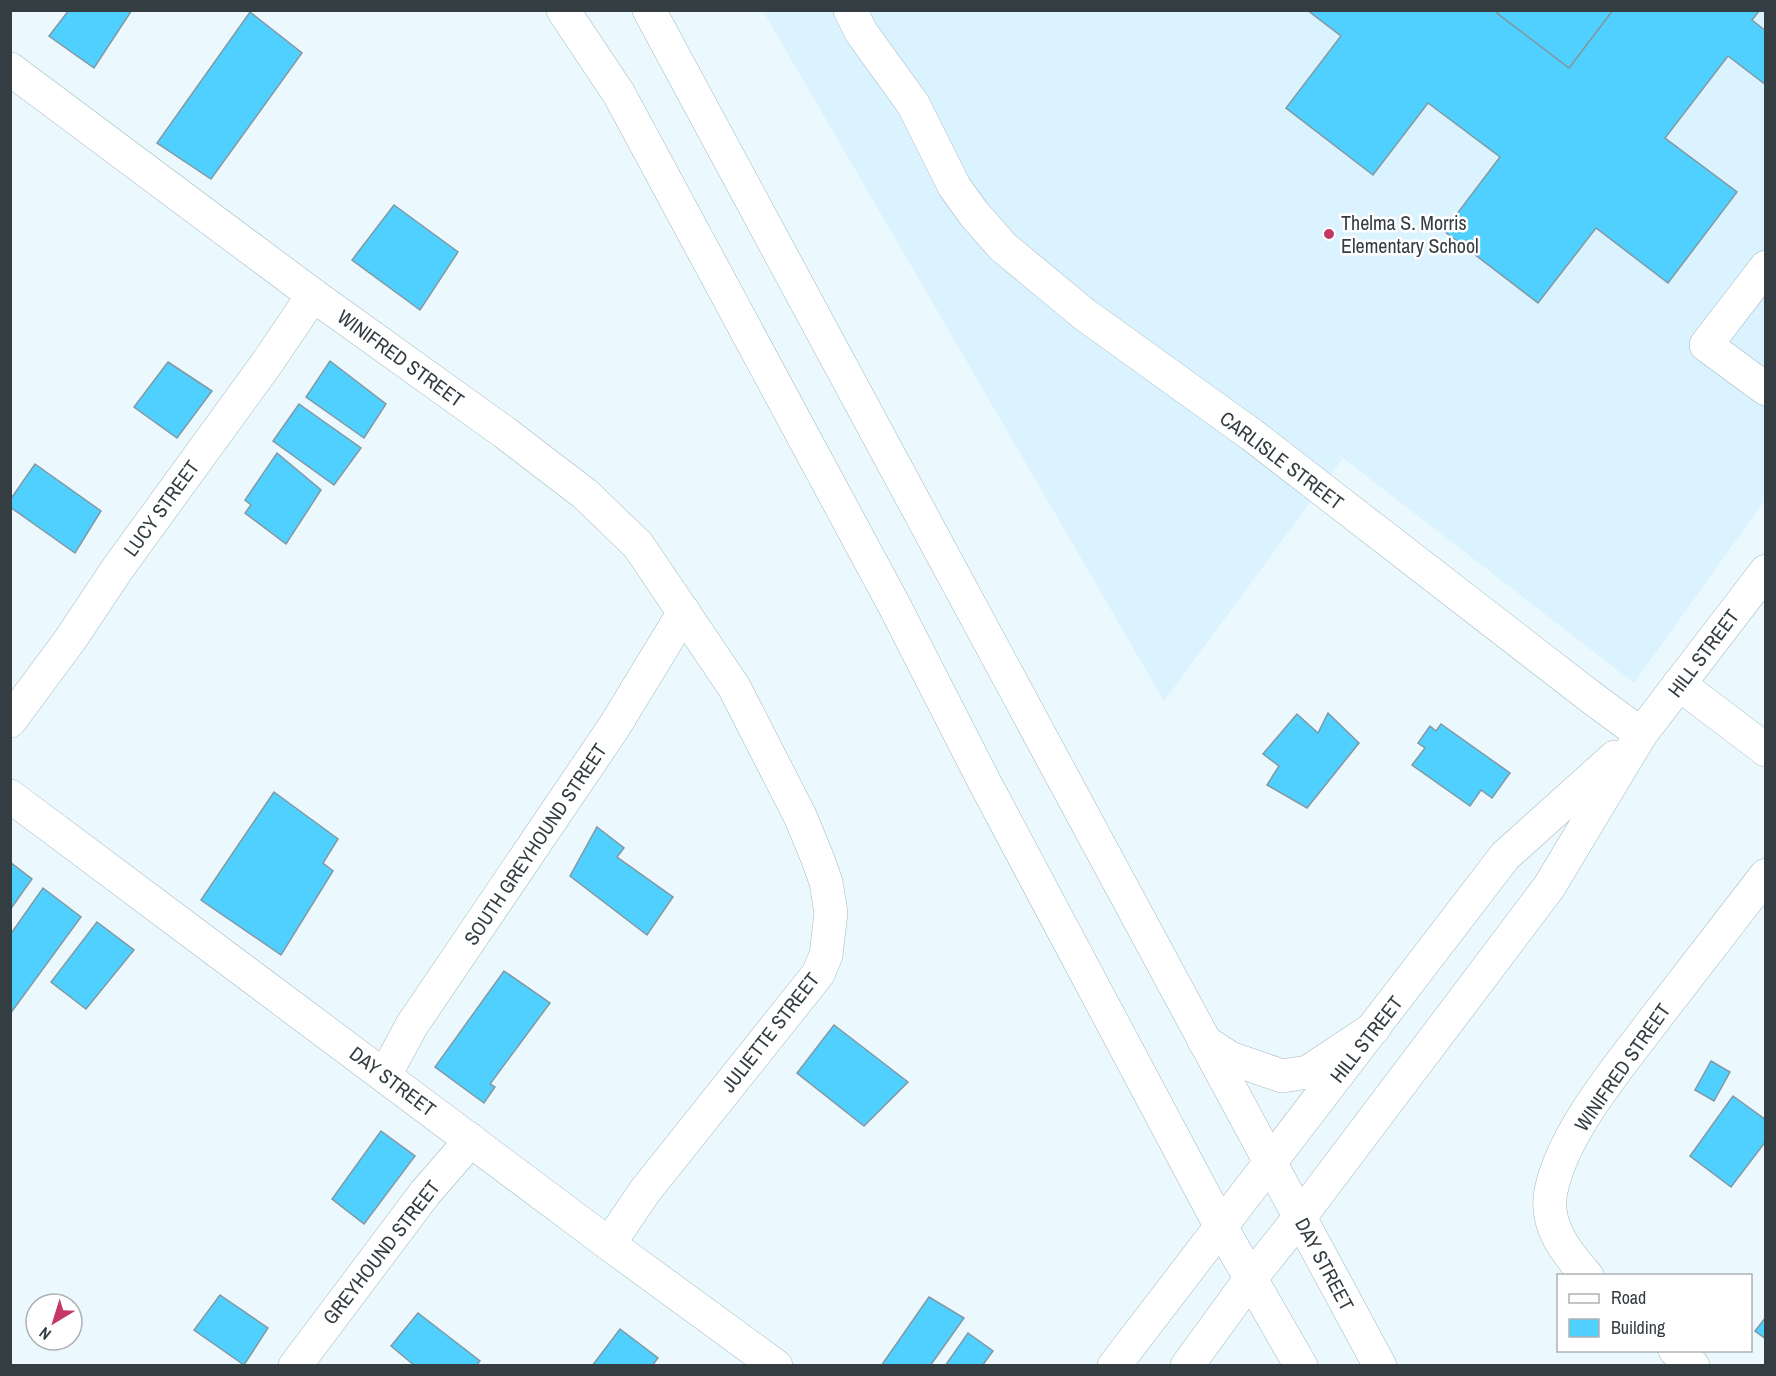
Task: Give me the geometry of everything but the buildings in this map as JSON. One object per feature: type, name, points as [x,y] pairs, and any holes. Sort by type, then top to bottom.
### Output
[{"type":"main road","points":[[563,10],[619,94],[888,595],[986,785],[1221,1227],[1301,1365]]},
{"type":"main road","name":"DAY STREET","points":[[650,10],[1168,977],[1380,1365]]},
{"type":"main road","name":"CARLISLE STREET","points":[[850,10],[861,32],[913,104],[954,186],[1003,248],[1084,314],[1252,435],[1641,734]]},
{"type":"main road","name":"WINIFRED STREET","points":[[10,69],[585,494],[638,545],[739,697]]},
{"type":"main road","points":[[1766,267],[1706,345],[1766,389]]},
{"type":"main road","name":"LUCY STREET","points":[[10,721],[70,640],[118,568],[267,363],[313,295]]},
{"type":"main road","name":"HILL STREET","points":[[1187,1365],[1549,887],[1641,734],[1766,571]]},
{"type":"main road","name":"SOUTH GREYHOUND STREET","points":[[385,1075],[412,1025],[614,727],[684,612]]},
{"type":"main road","points":[[1679,684],[1766,750]]},
{"type":"main road","name":"JULIETTE STREET","points":[[609,1244],[645,1191],[818,974],[826,955],[831,913],[826,882],[800,816],[739,697]]},
{"type":"main road","name":"HILL STREET","points":[[1114,1365],[1505,856],[1641,734]]},
{"type":"main road","name":"DAY STREET","points":[[10,796],[609,1244],[776,1365]]},
{"type":"main road","name":"WINIFRED STREET","points":[[1586,1274],[1567,1254],[1554,1228],[1550,1212],[1551,1192],[1564,1153],[1612,1075],[1766,876]]},
{"type":"main road","points":[[1204,1041],[1230,1058],[1282,1076],[1308,1072],[1374,1028]]},
{"type":"main road","name":"GREYHOUND STREET","points":[[294,1365],[424,1193],[471,1140]]},
{"type":"main road","points":[[1677,1352],[1693,1365]]},
{"type":"shaded area","name":"Thelma S. Morris Elementary School","points":[[763,11],[1765,11],[1765,500],[1634,683],[1343,458],[1164,701]]},
{"type":"place","name":"Thelma S. Morris Elementary School","points":[[1329,234]]}]
